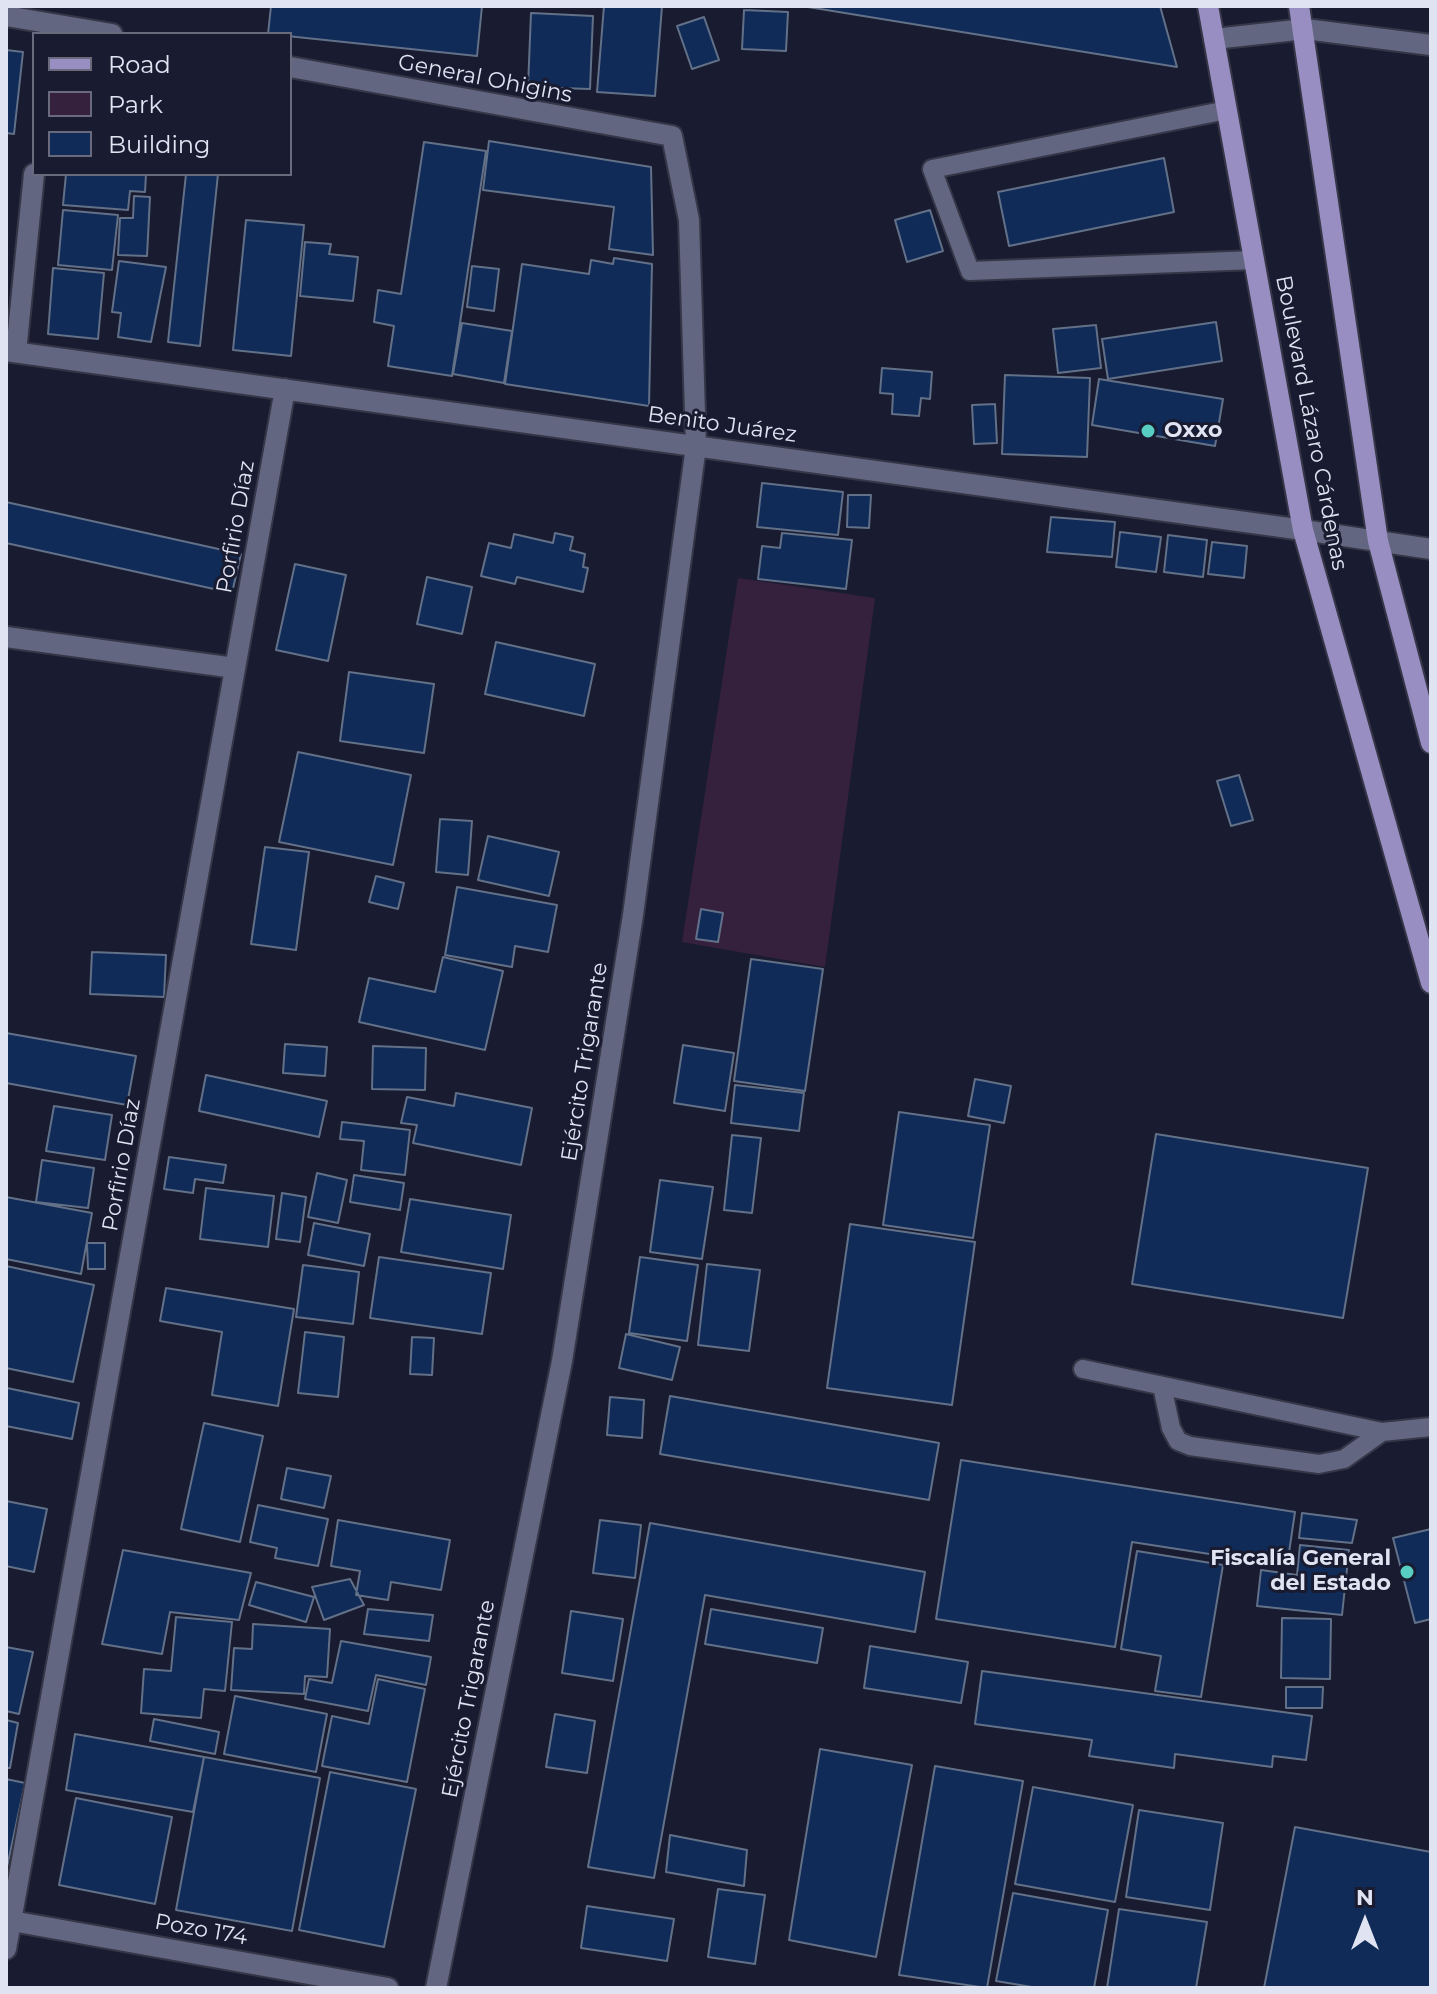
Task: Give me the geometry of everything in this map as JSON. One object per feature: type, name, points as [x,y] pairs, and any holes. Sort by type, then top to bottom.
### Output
[{"type":"main road","name":"Boulevard Lázaro Cárdenas","points":[[1208,6],[1303,530],[1431,983]]},
{"type":"main road","name":"Boulevard Lázaro Cárdenas","points":[[1299,6],[1305,29],[1378,541],[1431,743]]},
{"type":"street","points":[[6,16],[102,32]]},
{"type":"street","points":[[1214,39],[1305,29],[1431,45]]},
{"type":"street","name":"General Ohigins","points":[[292,67],[672,136]]},
{"type":"street","name":"Ejército Trigarante","points":[[436,1988],[562,1361],[633,915],[696,446],[689,220],[672,136]]},
{"type":"street","points":[[11,352],[34,176]]},
{"type":"street","name":"Benito Juárez","points":[[11,352],[1431,549]]},
{"type":"street","name":"Porfirio Díaz","points":[[6,1949],[8,1921],[285,389]]},
{"type":"street","points":[[6,637],[235,668]]},
{"type":"street","name":"Pozo 174","points":[[8,1921],[388,1988]]},
{"type":"lane","points":[[1227,110],[932,169],[970,271],[1255,260]]},
{"type":"lane","points":[[1083,1369],[1382,1432],[1431,1427]]},
{"type":"lane","points":[[1162,1386],[1171,1428],[1178,1441],[1190,1446],[1319,1464],[1344,1459],[1382,1432]]},
{"type":"green space","points":[[738,578],[875,598],[825,967],[682,942]]},
{"type":"building","points":[[271,6],[482,6],[477,56],[292,37],[292,32],[268,32]]},
{"type":"building","points":[[604,6],[662,6],[655,96],[597,92]]},
{"type":"building","points":[[808,6],[1160,6],[1177,67],[808,7]]},
{"type":"building","points":[[744,10],[788,12],[786,51],[742,49]]},
{"type":"building","points":[[531,13],[593,16],[590,89],[528,87]]},
{"type":"building","points":[[704,17],[719,60],[692,69],[677,26]]},
{"type":"building","points":[[6,50],[23,52],[14,134],[6,133]]},
{"type":"building","points":[[489,141],[651,167],[653,255],[609,249],[614,207],[483,190]]},
{"type":"building","points":[[424,142],[486,151],[452,376],[388,366],[394,326],[374,322],[378,290],[401,294]]},
{"type":"building","points":[[1164,158],[1174,212],[1009,246],[998,192]]},
{"type":"building","points":[[66,176],[146,176],[145,192],[130,191],[128,210],[63,205]]},
{"type":"building","points":[[186,176],[218,176],[200,346],[168,342]]},
{"type":"building","points":[[134,196],[150,197],[147,256],[118,255],[120,218],[133,218]]},
{"type":"building","points":[[63,210],[118,215],[112,270],[58,265]]},
{"type":"building","points":[[930,210],[943,251],[907,262],[895,220]]},
{"type":"building","points":[[246,220],[304,225],[291,356],[233,350]]},
{"type":"building","points":[[305,242],[331,244],[329,254],[358,257],[353,301],[300,296]]},
{"type":"building","points":[[614,258],[652,264],[649,406],[505,384],[522,264],[589,274],[591,260],[613,264]]},
{"type":"building","points":[[119,261],[166,267],[151,342],[118,337],[121,313],[112,312]]},
{"type":"building","points":[[472,266],[499,269],[494,311],[467,307]]},
{"type":"building","points":[[53,268],[104,273],[98,339],[48,334]]},
{"type":"building","points":[[1216,322],[1222,361],[1108,379],[1102,339]]},
{"type":"building","points":[[462,323],[512,331],[504,383],[453,374]]},
{"type":"building","points":[[1096,325],[1101,368],[1058,373],[1053,329]]},
{"type":"building","points":[[882,368],[932,372],[930,399],[921,398],[919,416],[892,414],[893,394],[880,393]]},
{"type":"building","points":[[1005,375],[1090,378],[1087,457],[1002,454]]},
{"type":"building","points":[[1099,379],[1223,399],[1215,446],[1092,425]]},
{"type":"building","points":[[995,404],[997,443],[974,444],[972,405]]},
{"type":"building","points":[[762,483],[843,492],[838,535],[757,527]]},
{"type":"building","points":[[848,495],[871,495],[869,528],[847,527]]},
{"type":"building","points":[[6,502],[241,554],[232,593],[6,543]]},
{"type":"building","points":[[1051,517],[1115,522],[1112,557],[1047,552]]},
{"type":"building","points":[[1120,532],[1161,537],[1156,572],[1116,567]]},
{"type":"building","points":[[555,533],[573,537],[570,550],[585,554],[583,567],[588,568],[583,592],[517,577],[515,584],[481,576],[489,543],[511,548],[514,534],[553,543]]},
{"type":"building","points":[[782,533],[852,540],[846,589],[758,579],[762,546],[780,548]]},
{"type":"building","points":[[1168,535],[1207,540],[1203,577],[1164,572]]},
{"type":"building","points":[[1212,542],[1247,546],[1244,578],[1208,574]]},
{"type":"building","points":[[295,564],[346,575],[328,661],[276,650]]},
{"type":"building","points":[[427,577],[472,587],[462,634],[417,624]]},
{"type":"building","points":[[496,642],[595,664],[584,716],[485,694]]},
{"type":"building","points":[[349,672],[434,684],[424,753],[340,741]]},
{"type":"building","points":[[298,752],[411,775],[393,865],[279,842]]},
{"type":"building","points":[[1239,775],[1253,820],[1231,826],[1217,781]]},
{"type":"building","points":[[440,819],[472,821],[468,875],[436,872]]},
{"type":"building","points":[[488,836],[559,852],[549,896],[478,880]]},
{"type":"building","points":[[265,847],[309,852],[296,950],[251,944]]},
{"type":"building","points":[[376,876],[404,883],[398,909],[369,902]]},
{"type":"building","points":[[457,887],[557,905],[548,952],[515,946],[512,967],[445,955]]},
{"type":"building","points":[[701,909],[723,913],[718,942],[696,939]]},
{"type":"building","points":[[92,952],[166,955],[164,997],[90,994]]},
{"type":"building","points":[[443,957],[503,971],[485,1050],[359,1022],[369,978],[435,992]]},
{"type":"building","points":[[751,959],[823,969],[805,1091],[734,1081]]},
{"type":"building","points":[[6,1033],[136,1056],[127,1105],[6,1083]]},
{"type":"building","points":[[285,1044],[327,1047],[325,1076],[283,1073]]},
{"type":"building","points":[[683,1045],[734,1053],[725,1111],[674,1103]]},
{"type":"building","points":[[373,1046],[426,1048],[425,1090],[372,1089]]},
{"type":"building","points":[[206,1075],[327,1101],[319,1137],[199,1111]]},
{"type":"building","points":[[975,1079],[1011,1086],[1004,1123],[968,1116]]},
{"type":"building","points":[[735,1085],[804,1093],[799,1131],[731,1123]]},
{"type":"building","points":[[456,1093],[532,1108],[521,1165],[413,1143],[417,1125],[401,1123],[407,1097],[454,1106]]},
{"type":"building","points":[[54,1106],[112,1115],[105,1160],[46,1151]]},
{"type":"building","points":[[899,1112],[990,1125],[973,1238],[883,1225]]},
{"type":"building","points":[[342,1122],[410,1130],[405,1175],[361,1170],[364,1141],[340,1139]]},
{"type":"building","points":[[1156,1134],[1368,1168],[1343,1318],[1132,1284]]},
{"type":"building","points":[[732,1135],[761,1138],[752,1213],[724,1210]]},
{"type":"building","points":[[169,1157],[226,1165],[223,1183],[195,1179],[193,1193],[164,1189]]},
{"type":"building","points":[[42,1160],[94,1168],[88,1208],[36,1202]]},
{"type":"building","points":[[317,1173],[347,1180],[338,1223],[308,1217]]},
{"type":"building","points":[[354,1175],[404,1183],[400,1210],[350,1202]]},
{"type":"building","points":[[660,1180],[713,1187],[702,1259],[650,1252]]},
{"type":"building","points":[[206,1188],[274,1196],[268,1247],[200,1239]]},
{"type":"building","points":[[282,1193],[306,1197],[300,1242],[276,1239]]},
{"type":"building","points":[[6,1197],[92,1213],[81,1274],[6,1259]]},
{"type":"building","points":[[410,1199],[511,1215],[503,1269],[401,1252]]},
{"type":"building","points":[[314,1223],[370,1234],[364,1266],[308,1255]]},
{"type":"building","points":[[850,1224],[975,1242],[952,1405],[827,1388]]},
{"type":"building","points":[[87,1243],[105,1243],[105,1269],[88,1269]]},
{"type":"building","points":[[379,1257],[491,1273],[482,1334],[370,1318]]},
{"type":"building","points":[[640,1257],[698,1265],[687,1341],[629,1333]]},
{"type":"building","points":[[707,1264],[760,1270],[749,1351],[698,1345]]},
{"type":"building","points":[[303,1265],[359,1272],[353,1324],[296,1317]]},
{"type":"building","points":[[6,1266],[94,1285],[73,1382],[6,1368]]},
{"type":"building","points":[[166,1288],[294,1309],[278,1406],[212,1395],[222,1332],[160,1321]]},
{"type":"building","points":[[305,1332],[344,1337],[338,1397],[298,1393]]},
{"type":"building","points":[[626,1334],[680,1347],[672,1380],[619,1368]]},
{"type":"building","points":[[412,1337],[434,1338],[432,1375],[410,1374]]},
{"type":"building","points":[[7,1388],[79,1403],[72,1439],[6,1426]]},
{"type":"building","points":[[670,1396],[939,1443],[929,1500],[660,1454]]},
{"type":"building","points":[[610,1397],[644,1400],[642,1438],[607,1435]]},
{"type":"building","points":[[204,1423],[263,1436],[240,1542],[181,1529]]},
{"type":"building","points":[[961,1460],[1295,1512],[1287,1566],[1132,1542],[1115,1647],[936,1619]]},
{"type":"building","points":[[287,1468],[331,1476],[324,1508],[281,1499]]},
{"type":"building","points":[[6,1501],[47,1509],[34,1572],[6,1566]]},
{"type":"building","points":[[258,1505],[328,1519],[318,1566],[275,1558],[277,1548],[250,1542]]},
{"type":"building","points":[[1302,1513],[1357,1520],[1352,1543],[1299,1538]]},
{"type":"building","points":[[338,1520],[450,1540],[441,1590],[391,1582],[388,1600],[356,1595],[360,1571],[331,1566]]},
{"type":"building","points":[[600,1520],[641,1525],[635,1578],[593,1573]]},
{"type":"building","points":[[650,1523],[925,1572],[915,1632],[705,1595],[654,1878],[588,1867]]},
{"type":"building","points":[[1431,1529],[1431,1619],[1415,1623],[1393,1538]]},
{"type":"building","points":[[1300,1545],[1349,1550],[1342,1615],[1257,1606],[1261,1570],[1297,1575]]},
{"type":"building","points":[[123,1550],[251,1573],[239,1620],[170,1612],[162,1654],[102,1644]]},
{"type":"building","points":[[1137,1551],[1223,1565],[1201,1697],[1155,1691],[1161,1656],[1121,1649]]},
{"type":"building","points":[[350,1579],[364,1605],[324,1620],[312,1587]]},
{"type":"building","points":[[256,1582],[314,1597],[306,1622],[249,1605]]},
{"type":"building","points":[[368,1609],[433,1615],[429,1641],[364,1634]]},
{"type":"building","points":[[711,1609],[823,1628],[817,1663],[705,1644]]},
{"type":"building","points":[[571,1611],[623,1619],[613,1681],[562,1673]]},
{"type":"building","points":[[176,1617],[232,1622],[225,1691],[204,1689],[201,1718],[141,1713],[144,1669],[171,1671]]},
{"type":"building","points":[[1282,1618],[1331,1619],[1330,1679],[1281,1678]]},
{"type":"building","points":[[253,1624],[330,1629],[327,1677],[305,1676],[304,1694],[231,1690],[234,1648],[252,1649]]},
{"type":"building","points":[[341,1641],[431,1657],[426,1685],[376,1675],[368,1711],[305,1699],[309,1679],[332,1683]]},
{"type":"building","points":[[870,1646],[968,1662],[961,1703],[864,1688]]},
{"type":"building","points":[[6,1647],[33,1652],[19,1714],[6,1711]]},
{"type":"building","points":[[982,1671],[1312,1716],[1306,1760],[1273,1756],[1272,1767],[1175,1754],[1174,1768],[1089,1756],[1092,1740],[975,1724]]},
{"type":"building","points":[[378,1679],[425,1689],[407,1782],[322,1766],[332,1716],[369,1724]]},
{"type":"building","points":[[1286,1687],[1323,1687],[1322,1708],[1286,1708]]},
{"type":"building","points":[[235,1696],[327,1714],[316,1772],[224,1754]]},
{"type":"building","points":[[555,1714],[595,1721],[587,1773],[546,1767]]},
{"type":"building","points":[[154,1719],[219,1732],[215,1754],[150,1741]]},
{"type":"building","points":[[6,1720],[18,1723],[10,1768],[6,1768]]},
{"type":"building","points":[[75,1734],[204,1757],[193,1812],[66,1790]]},
{"type":"building","points":[[820,1749],[912,1765],[876,1957],[789,1940]]},
{"type":"building","points":[[204,1757],[320,1778],[292,1931],[176,1910]]},
{"type":"building","points":[[935,1766],[1023,1781],[987,1988],[899,1975]]},
{"type":"building","points":[[330,1772],[416,1789],[384,1947],[299,1930]]},
{"type":"building","points":[[6,1779],[25,1783],[7,1867],[6,1867]]},
{"type":"building","points":[[1033,1787],[1133,1805],[1115,1902],[1015,1884]]},
{"type":"building","points":[[76,1798],[172,1817],[155,1904],[59,1885]]},
{"type":"building","points":[[1139,1810],[1223,1823],[1210,1910],[1126,1897]]},
{"type":"building","points":[[1295,1827],[1431,1852],[1431,1988],[1264,1988]]},
{"type":"building","points":[[670,1835],[747,1850],[744,1886],[666,1872]]},
{"type":"building","points":[[718,1889],[765,1895],[755,1964],[708,1957]]},
{"type":"building","points":[[1013,1893],[1108,1910],[1094,1988],[1038,1988],[996,1981]]},
{"type":"building","points":[[587,1906],[674,1919],[667,1961],[581,1948]]},
{"type":"building","points":[[1119,1909],[1207,1922],[1196,1988],[1107,1988]]},
{"type":"place","name":"Oxxo","points":[[1148,431]]},
{"type":"place","name":"Fiscalía General del Estado","points":[[1407,1572]]}]
